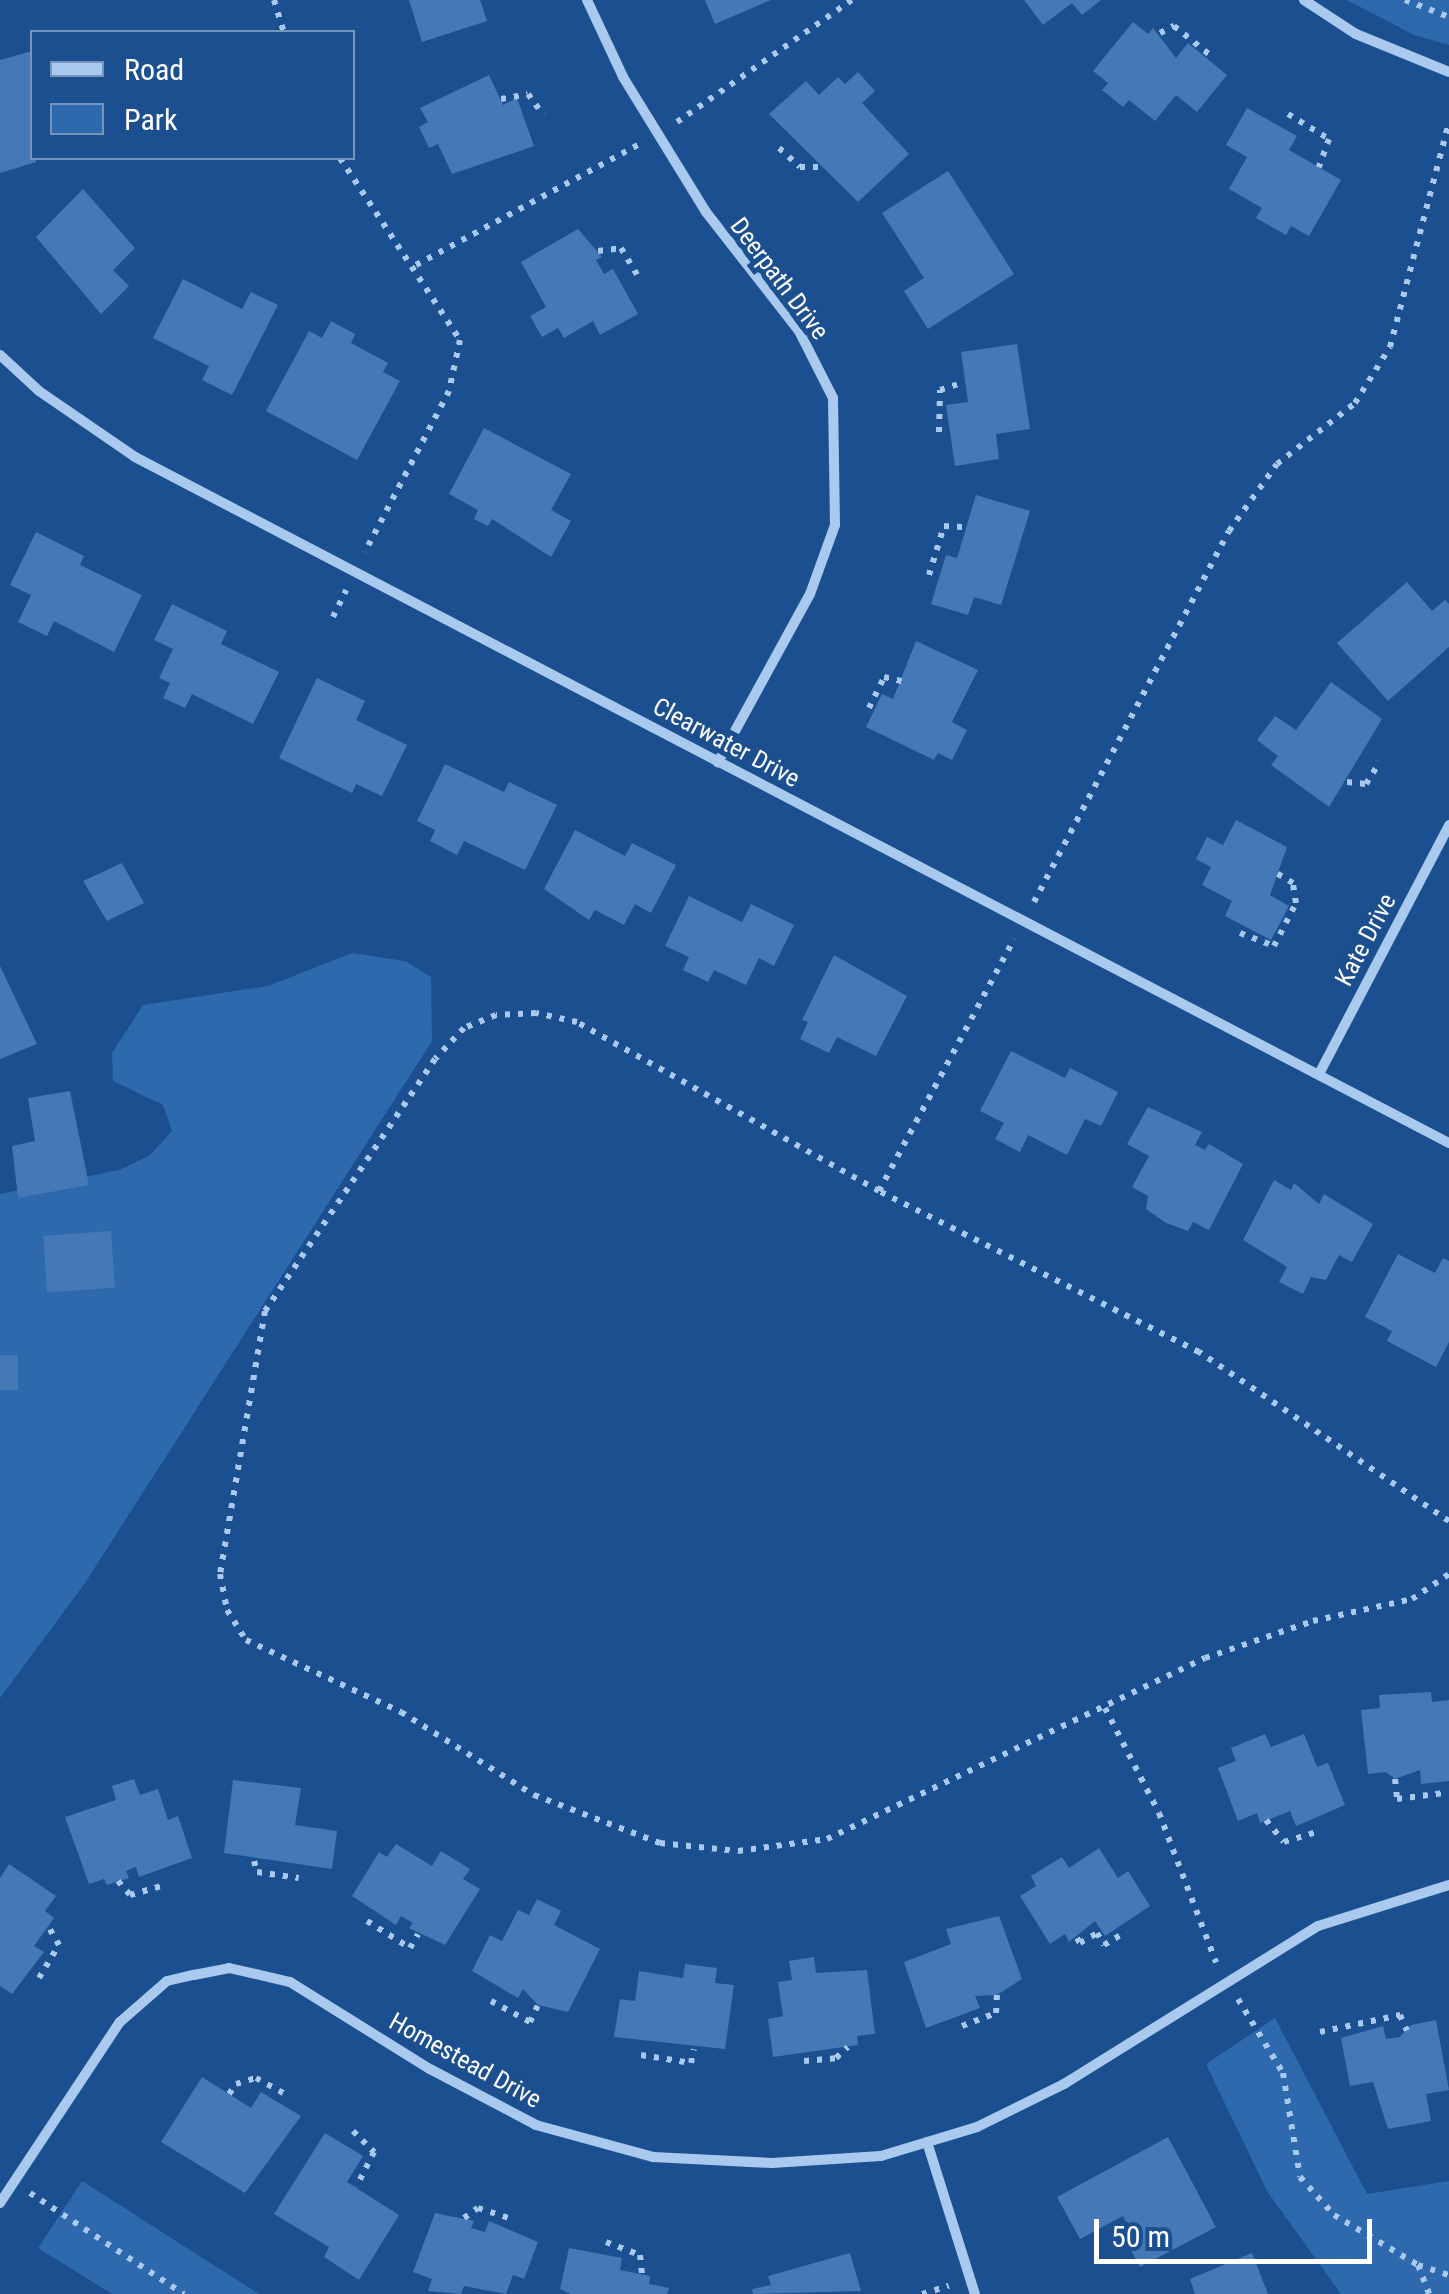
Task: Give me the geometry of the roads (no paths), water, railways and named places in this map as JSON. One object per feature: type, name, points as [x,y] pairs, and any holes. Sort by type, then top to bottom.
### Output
[{"type":"street","name":"Deerpath Drive","points":[[586,0],[610,53],[706,212],[799,331],[833,398],[835,525],[810,594],[718,762]]},
{"type":"street","points":[[1304,0],[1356,34],[1449,72]]},
{"type":"street","name":"Clearwater Drive","points":[[0,354],[39,391],[134,457],[1449,1144]]},
{"type":"street","name":"Kate Drive","points":[[1319,1074],[1449,825]]},
{"type":"street","name":"Homestead Drive","points":[[0,2202],[120,2022],[167,1981],[229,1968],[290,1982],[430,2069],[536,2125],[652,2157],[772,2163],[881,2156],[977,2127],[1064,2084],[1318,1926],[1449,1885]]},
{"type":"street","points":[[927,2142],[975,2294]]}]
